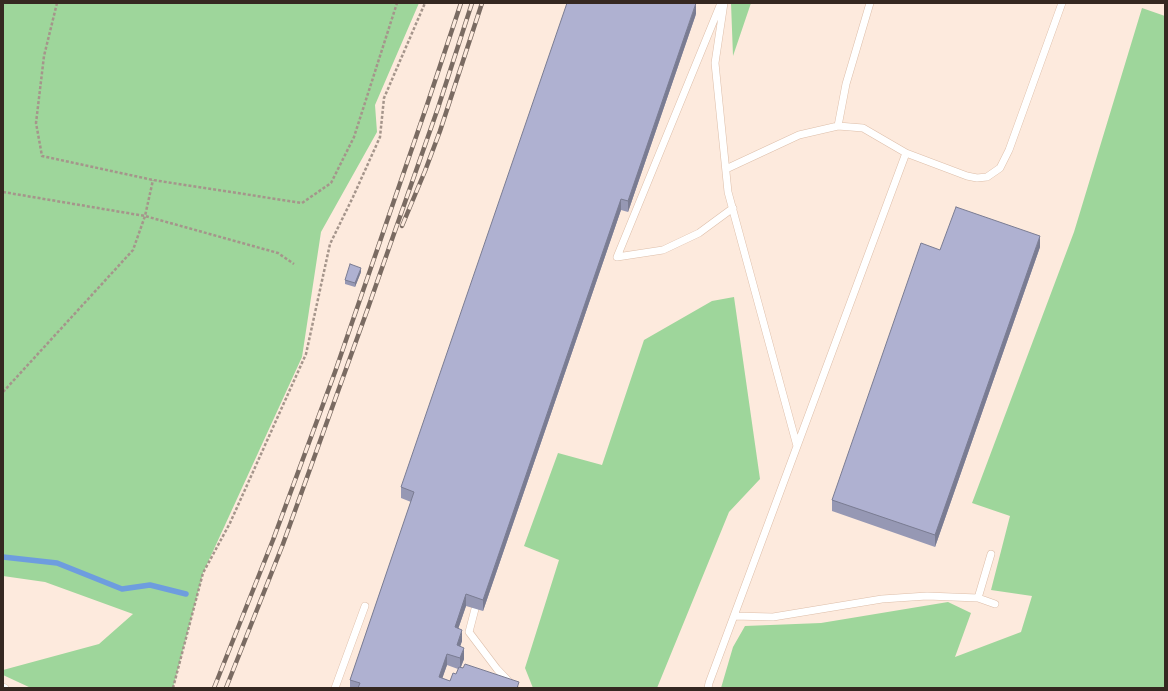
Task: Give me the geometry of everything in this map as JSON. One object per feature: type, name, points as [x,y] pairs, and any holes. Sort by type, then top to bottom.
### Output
[{"type":"lane","points":[[722,3],[715,63],[728,192],[797,446]]},
{"type":"lane","points":[[722,3],[617,258],[663,250],[699,233],[733,208]]},
{"type":"lane","points":[[838,126],[846,84],[870,3]]},
{"type":"lane","points":[[726,169],[799,135],[838,126],[863,128],[906,153],[967,176],[977,178],[987,177],[1000,168],[1009,150],[1062,3]]},
{"type":"lane","points":[[708,688],[906,153]]},
{"type":"lane","points":[[978,598],[992,554]]},
{"type":"lane","points":[[734,616],[773,617],[882,599],[927,596],[978,598],[995,604]]},
{"type":"lane","points":[[335,688],[365,606]]},
{"type":"lane","points":[[475,609],[469,632],[497,669],[515,688]]},
{"type":"path","points":[[57,3],[44,56],[36,123],[42,156],[153,180],[302,203],[331,183],[354,137],[397,3]]},
{"type":"path","points":[[173,688],[203,573],[230,523],[306,354],[330,244],[380,137],[384,98],[425,3]]},
{"type":"path","points":[[3,392],[133,250],[145,216],[153,180]]},
{"type":"path","points":[[3,192],[145,216],[278,253],[294,264]]},
{"type":"green space","points":[[3,3],[419,3],[375,105],[377,132],[321,232],[302,357],[203,573],[173,688],[31,688],[3,675],[3,670],[99,644],[133,614],[45,582],[3,576]]},
{"type":"green space","points":[[731,3],[751,3],[733,56]]},
{"type":"green space","points":[[1142,8],[1165,16],[1165,688],[721,688],[733,647],[745,626],[821,623],[948,602],[971,613],[955,657],[1021,632],[1032,596],[991,590],[1010,516],[972,503],[1074,232]]},
{"type":"green space","points":[[734,297],[760,479],[729,512],[657,688],[533,688],[525,668],[559,560],[524,546],[558,453],[602,465],[644,340],[712,301]]},
{"type":"building","points":[[567,3],[696,3],[628,201],[621,199],[483,600],[466,594],[455,627],[462,630],[457,645],[464,648],[460,658],[447,654],[439,677],[450,681],[453,673],[456,674],[459,667],[463,668],[465,664],[519,682],[517,688],[358,688],[360,683],[350,680],[414,492],[401,487]]},
{"type":"building","points":[[956,207],[1040,236],[935,535],[832,500],[921,243],[940,250]]},
{"type":"building","points":[[350,264],[361,268],[355,283],[345,280]]},
{"type":"waterway","points":[[3,557],[57,563],[122,589],[150,585],[186,594]]},
{"type":"railway","points":[[214,688],[273,540],[335,372],[461,3]]},
{"type":"railway","points":[[226,688],[283,544],[368,308],[438,108],[472,3]]},
{"type":"railway","points":[[402,226],[440,131],[482,3]]}]
